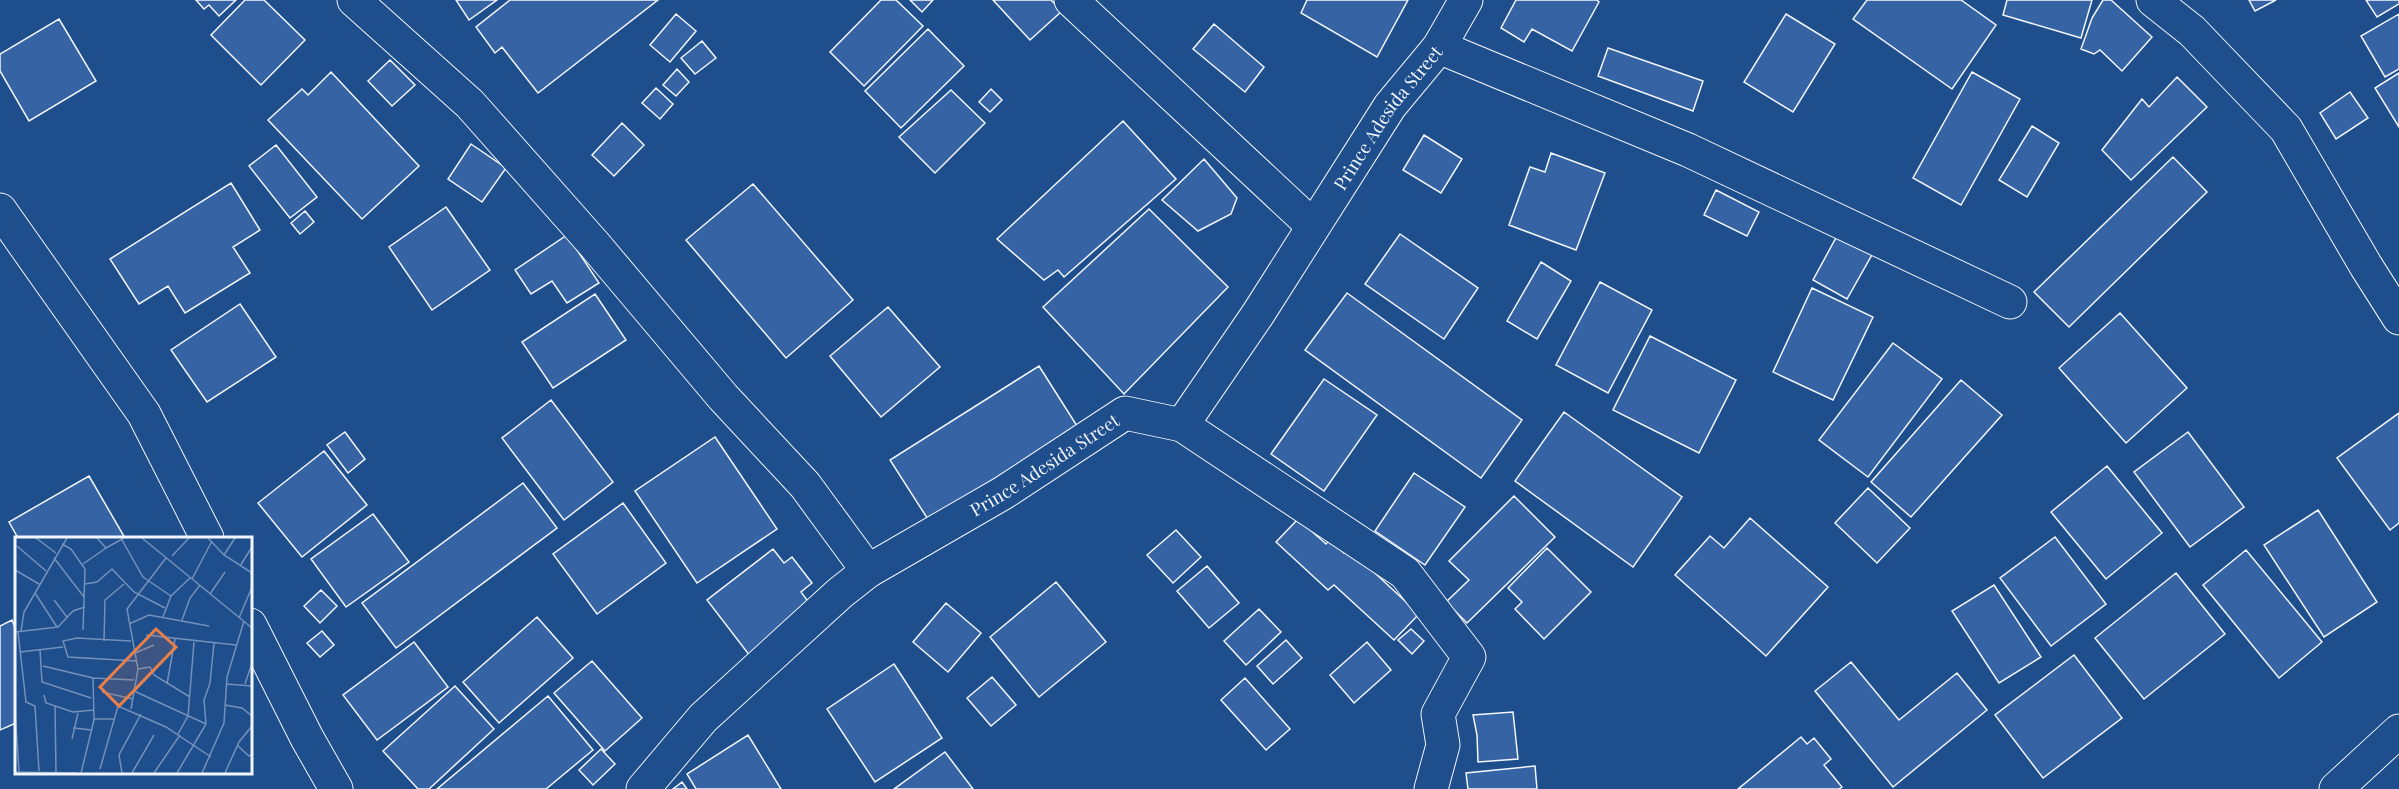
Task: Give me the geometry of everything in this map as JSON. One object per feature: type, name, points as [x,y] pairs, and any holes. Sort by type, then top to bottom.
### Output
[{"type":"street","points":[[354,0],[470,104],[594,244],[723,398],[805,485],[868,571]]},
{"type":"street","points":[[1071,0],[1313,226]]},
{"type":"street","name":"Prince Adesida Street","points":[[643,789],[704,718],[840,593],[868,571],[1003,493],[1125,413],[1182,425],[1258,314],[1390,106],[1439,47],[1466,0]]},
{"type":"street","points":[[2153,0],[2192,31],[2286,129],[2399,318]]},
{"type":"street","points":[[1439,47],[1688,150],[2010,302]]},
{"type":"street","points":[[0,210],[144,414],[206,537]]},
{"type":"street","points":[[1182,425],[1404,573],[1469,657],[1438,714],[1443,745],[1431,789]]},
{"type":"street","points":[[252,629],[307,738],[336,789]]},
{"type":"street","points":[[2336,789],[2399,731]]},
{"type":"building","points":[[196,0],[236,0],[219,16],[209,5],[204,9]]},
{"type":"building","points":[[245,0],[264,0],[305,40],[261,85],[211,35]]},
{"type":"building","points":[[456,0],[497,0],[469,20]]},
{"type":"building","points":[[510,0],[658,0],[538,93],[502,47],[495,53],[476,27]]},
{"type":"building","points":[[881,0],[896,0],[923,26],[864,86],[830,52]]},
{"type":"building","points":[[910,0],[933,0],[922,12]]},
{"type":"building","points":[[993,0],[1051,0],[1062,11],[1030,40]]},
{"type":"building","points":[[1307,0],[1408,0],[1377,57],[1301,13]]},
{"type":"building","points":[[1516,0],[1597,0],[1599,2],[1572,51],[1532,29],[1524,42],[1501,28]]},
{"type":"building","points":[[1867,0],[1961,0],[1996,25],[1952,89],[1853,19]]},
{"type":"building","points":[[2007,0],[2092,0],[2081,38],[2003,15]]},
{"type":"building","points":[[2103,0],[2111,0],[2152,37],[2122,71],[2100,50],[2094,54],[2081,49],[2092,18]]},
{"type":"building","points":[[2249,0],[2276,0],[2255,11]]},
{"type":"building","points":[[2366,0],[2399,0],[2399,4],[2377,17]]},
{"type":"building","points":[[676,14],[696,31],[670,62],[650,45]]},
{"type":"building","points":[[1786,14],[1835,44],[1793,112],[1744,82]]},
{"type":"building","points":[[2399,14],[2399,69],[2385,77],[2361,36]]},
{"type":"building","points":[[59,19],[96,81],[29,121],[0,71],[0,54]]},
{"type":"building","points":[[1214,24],[1264,67],[1245,92],[1193,49]]},
{"type":"building","points":[[928,29],[964,66],[901,128],[865,91]]},
{"type":"building","points":[[702,41],[716,58],[695,74],[681,58]]},
{"type":"building","points":[[1608,48],[1703,81],[1693,111],[1598,76]]},
{"type":"building","points":[[390,60],[415,85],[392,106],[368,81]]},
{"type":"building","points":[[677,69],[689,82],[676,96],[663,85]]},
{"type":"building","points":[[331,72],[419,166],[362,219],[268,120],[302,89],[308,95]]},
{"type":"building","points":[[1972,72],[2020,99],[1961,205],[1913,178]]},
{"type":"building","points":[[2399,73],[2399,127],[2375,88]]},
{"type":"building","points":[[2177,77],[2207,107],[2131,180],[2102,150],[2142,99],[2149,107]]},
{"type":"building","points":[[656,88],[673,104],[660,119],[642,103]]},
{"type":"building","points":[[991,89],[1002,100],[990,112],[979,102]]},
{"type":"building","points":[[951,90],[985,123],[935,173],[899,137]]},
{"type":"building","points":[[2350,92],[2368,118],[2336,139],[2320,113]]},
{"type":"building","points":[[1123,121],[1176,179],[1064,277],[1058,270],[1044,280],[997,239]]},
{"type":"building","points":[[622,123],[644,145],[614,176],[592,155]]},
{"type":"building","points":[[2032,126],[2059,143],[2027,197],[1999,180]]},
{"type":"building","points":[[1424,135],[1462,159],[1441,193],[1403,170]]},
{"type":"building","points":[[471,144],[506,168],[482,202],[448,179]]},
{"type":"building","points":[[276,145],[317,197],[290,218],[249,166]]},
{"type":"building","points":[[1551,153],[1605,173],[1576,250],[1509,225],[1530,167],[1545,172]]},
{"type":"building","points":[[2173,157],[2207,192],[2069,327],[2034,292]]},
{"type":"building","points":[[1204,159],[1237,198],[1231,214],[1198,231],[1162,200]]},
{"type":"building","points":[[231,183],[260,230],[233,247],[250,273],[185,313],[168,286],[139,304],[110,259]]},
{"type":"building","points":[[753,184],[853,300],[786,358],[686,240]]},
{"type":"building","points":[[1716,190],[1759,212],[1747,236],[1704,215]]},
{"type":"building","points":[[446,207],[490,270],[432,310],[389,247]]},
{"type":"building","points":[[1149,209],[1228,287],[1124,394],[1043,307]]},
{"type":"building","points":[[305,211],[314,222],[300,234],[291,223]]},
{"type":"building","points":[[1400,234],[1478,288],[1444,339],[1365,284]]},
{"type":"building","points":[[1838,234],[1873,253],[1847,299],[1813,280]]},
{"type":"building","points":[[567,235],[599,283],[567,303],[552,281],[531,294],[515,270]]},
{"type":"building","points":[[1541,262],[1571,281],[1537,339],[1507,321]]},
{"type":"building","points":[[1600,282],[1652,310],[1608,393],[1556,365]]},
{"type":"building","points":[[1812,288],[1873,317],[1833,400],[1773,372]]},
{"type":"building","points":[[1347,293],[1522,420],[1481,478],[1305,350]]},
{"type":"building","points":[[595,294],[626,340],[553,388],[522,342]]},
{"type":"building","points":[[240,304],[276,357],[207,402],[171,350]]},
{"type":"building","points":[[888,307],[940,367],[881,417],[830,356]]},
{"type":"building","points":[[2120,313],[2187,388],[2126,443],[2059,368]]},
{"type":"building","points":[[1650,336],[1736,380],[1699,453],[1613,410]]},
{"type":"building","points":[[1893,343],[1942,379],[1868,477],[1819,440]]},
{"type":"building","points":[[1039,366],[1079,429],[931,524],[890,460]]},
{"type":"building","points":[[1324,379],[1377,415],[1324,491],[1271,454]]},
{"type":"building","points":[[1961,380],[2002,415],[1911,517],[1871,482]]},
{"type":"building","points":[[551,400],[613,482],[564,520],[502,438]]},
{"type":"building","points":[[1564,412],[1682,497],[1633,567],[1515,481]]},
{"type":"building","points":[[2399,413],[2399,523],[2390,530],[2337,458]]},
{"type":"building","points":[[345,432],[365,459],[348,473],[327,445]]},
{"type":"building","points":[[2188,432],[2244,507],[2190,547],[2134,472]]},
{"type":"building","points":[[715,437],[777,529],[697,583],[635,491]]},
{"type":"building","points":[[324,451],[367,505],[302,557],[258,503]]},
{"type":"building","points":[[2107,466],[2162,533],[2106,579],[2051,512]]},
{"type":"building","points":[[1414,473],[1465,507],[1425,565],[1375,531]]},
{"type":"building","points":[[89,476],[124,537],[17,537],[9,522]]},
{"type":"building","points":[[523,483],[557,528],[396,648],[362,603]]},
{"type":"building","points":[[1868,488],[1910,528],[1877,563],[1835,523]]},
{"type":"building","points":[[1514,496],[1555,537],[1467,623],[1446,602],[1469,580],[1449,561]]},
{"type":"building","points":[[623,503],[666,563],[597,614],[553,554]]},
{"type":"building","points":[[2318,510],[2377,602],[2324,637],[2264,545]]},
{"type":"building","points":[[373,514],[409,562],[346,607],[311,559]]},
{"type":"building","points":[[1750,518],[1828,587],[1766,656],[1675,575],[1710,536],[1724,548]]},
{"type":"building","points":[[1298,519],[1326,544],[1330,539],[1344,553],[1349,549],[1419,614],[1394,640],[1334,585],[1328,590],[1276,542]]},
{"type":"building","points":[[1176,530],[1201,557],[1173,583],[1147,555]]},
{"type":"building","points":[[2055,537],[2106,604],[2051,646],[2000,578]]},
{"type":"building","points":[[1547,548],[1591,592],[1544,639],[1515,609],[1522,602],[1508,588]]},
{"type":"building","points":[[773,549],[784,563],[792,557],[812,583],[801,592],[813,608],[750,656],[707,600]]},
{"type":"building","points":[[2246,550],[2322,642],[2279,678],[2203,585]]},
{"type":"building","points":[[1207,566],[1239,603],[1209,628],[1177,591]]},
{"type":"building","points":[[2176,573],[2225,634],[2144,699],[2095,638]]},
{"type":"building","points":[[1056,582],[1106,642],[1039,697],[990,637]]},
{"type":"building","points":[[1994,585],[2041,657],[1999,683],[1952,611]]},
{"type":"building","points":[[321,590],[337,606],[320,623],[304,606]]},
{"type":"building","points":[[946,603],[981,633],[948,672],[913,642]]},
{"type":"building","points":[[1259,609],[1281,632],[1246,665],[1224,641]]},
{"type":"building","points":[[537,617],[573,658],[499,723],[463,682]]},
{"type":"building","points":[[12,620],[15,628],[15,723],[0,730],[0,626]]},
{"type":"building","points":[[1411,629],[1424,641],[1412,654],[1398,640]]},
{"type":"building","points":[[322,631],[334,645],[320,657],[307,643]]},
{"type":"building","points":[[1286,640],[1302,658],[1273,684],[1257,666]]},
{"type":"building","points":[[414,642],[448,687],[377,740],[343,695]]},
{"type":"building","points":[[1367,642],[1391,670],[1354,703],[1330,675]]},
{"type":"building","points":[[2074,655],[2122,718],[2043,778],[1995,715]]},
{"type":"building","points":[[592,661],[642,718],[605,751],[554,693]]},
{"type":"building","points":[[1851,662],[1899,720],[1957,673],[1987,710],[1893,787],[1815,691]]},
{"type":"building","points":[[894,664],[942,738],[875,782],[827,709]]},
{"type":"building","points":[[992,677],[1016,705],[991,726],[967,698]]},
{"type":"building","points":[[1245,678],[1290,729],[1266,750],[1221,700]]},
{"type":"building","points":[[455,686],[494,729],[429,789],[418,789],[383,751]]},
{"type":"building","points":[[548,696],[593,750],[546,789],[437,789]]},
{"type":"building","points":[[1513,712],[1518,759],[1478,762],[1477,735],[1473,715]]},
{"type":"building","points":[[748,735],[781,789],[696,789],[687,774]]},
{"type":"building","points":[[1801,737],[1807,744],[1814,738],[1831,759],[1824,765],[1842,787],[1839,789],[1738,789]]},
{"type":"building","points":[[601,749],[615,764],[593,785],[579,770]]},
{"type":"building","points":[[945,752],[973,789],[894,789]]},
{"type":"building","points":[[1535,766],[1537,789],[1468,789],[1466,773]]},
{"type":"building","points":[[682,782],[687,789],[673,789]]}]
